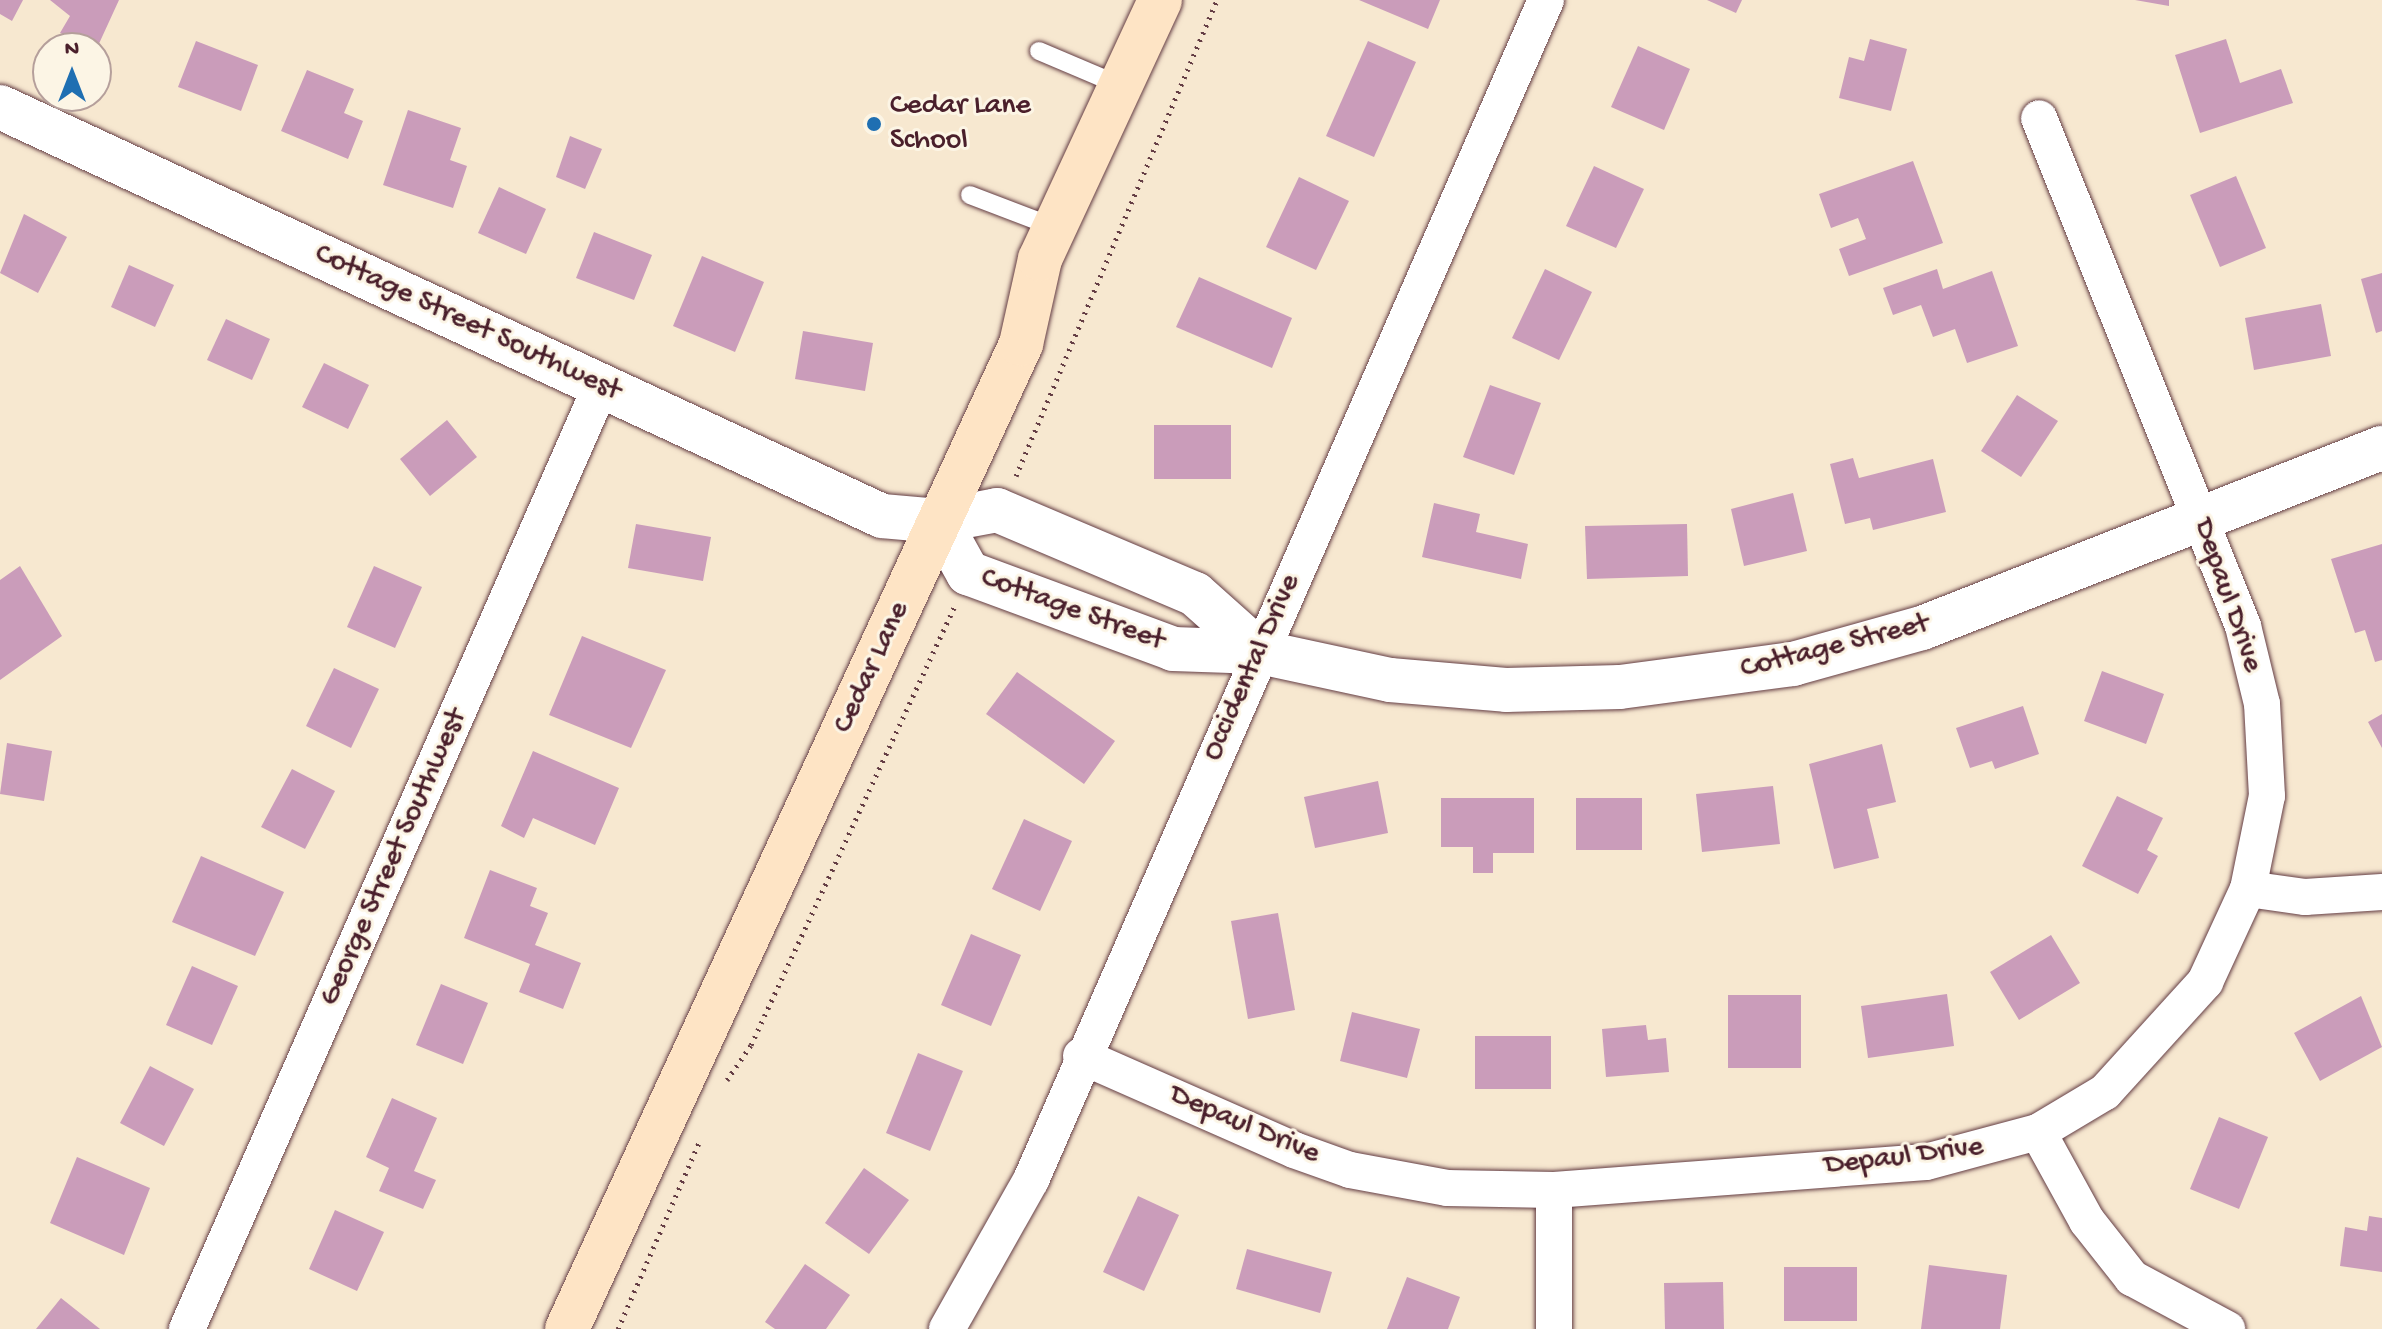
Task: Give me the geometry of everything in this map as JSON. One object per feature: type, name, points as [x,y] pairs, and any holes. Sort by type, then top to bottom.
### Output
[{"type":"main road","name":"Cedar Lane","points":[[567,1329],[1021,344],[1054,227],[1160,0]]},
{"type":"street","name":"Occidental Drive","points":[[947,1329],[1031,1180],[1081,1056],[1546,0]]},
{"type":"street","name":"Cottage Street Southwest","points":[[0,107],[882,516],[939,521]]},
{"type":"street","name":"Depaul Drive","points":[[1081,1056],[1350,1170],[1447,1188],[1554,1190],[1926,1162],[2038,1132],[2105,1092],[2174,1023],[2205,982],[2248,889],[2267,796],[2262,704],[2243,626],[2039,118]]},
{"type":"street","name":"George Street Southwest","points":[[187,1329],[601,386]]},
{"type":"street","name":"Cottage Street","points":[[939,521],[968,573],[1173,649],[1260,652],[1390,680],[1506,690],[1711,678],[1922,628],[2382,448]]},
{"type":"street","points":[[939,521],[997,510]]},
{"type":"street","name":"Cottage Street","points":[[997,510],[1195,594],[1260,652]]},
{"type":"street","points":[[2248,889],[2305,897],[2382,892]]},
{"type":"street","points":[[2038,1132],[2087,1221],[2132,1278],[2227,1329]]},
{"type":"street","points":[[1554,1190],[1554,1329]]},
{"type":"lane","points":[[1039,51],[1119,85]]},
{"type":"lane","points":[[970,195],[1054,227]]},
{"type":"path","points":[[997,510],[1133,212],[1217,0]]},
{"type":"path","points":[[719,1090],[751,1045],[846,833],[904,726],[968,573]]},
{"type":"path","points":[[618,1329],[702,1133]]},
{"type":"building","points":[[0,0],[23,0],[12,21],[0,14]]},
{"type":"building","points":[[50,0],[119,0],[104,32],[61,32],[70,16]]},
{"type":"building","points":[[1359,0],[1440,0],[1428,29]]},
{"type":"building","points":[[1707,0],[1742,0],[1736,13]]},
{"type":"building","points":[[2135,0],[2169,0],[2169,6]]},
{"type":"building","points":[[1870,39],[1907,49],[1891,111],[1839,98],[1849,57],[1864,61]]},
{"type":"building","points":[[2226,39],[2240,83],[2281,69],[2293,103],[2200,133],[2175,55]]},
{"type":"building","points":[[196,41],[258,65],[241,111],[178,87]]},
{"type":"building","points":[[1368,41],[1416,62],[1374,157],[1326,136]]},
{"type":"building","points":[[1638,46],[1690,69],[1664,130],[1611,107]]},
{"type":"building","points":[[307,70],[354,89],[344,113],[363,121],[348,159],[281,131]]},
{"type":"building","points":[[408,110],[461,128],[450,160],[467,166],[453,208],[383,185]]},
{"type":"building","points":[[570,136],[602,149],[585,189],[556,177]]},
{"type":"building","points":[[1913,161],[1943,243],[1849,276],[1839,249],[1866,239],[1858,218],[1831,228],[1819,194]]},
{"type":"building","points":[[1594,166],[1644,189],[1616,248],[1566,226]]},
{"type":"building","points":[[2236,176],[2266,248],[2220,267],[2190,195]]},
{"type":"building","points":[[1299,177],[1349,201],[1316,270],[1266,247]]},
{"type":"building","points":[[499,187],[546,209],[526,254],[478,233]]},
{"type":"building","points":[[24,214],[67,237],[38,293],[0,273]]},
{"type":"building","points":[[594,232],[652,255],[634,300],[576,278]]},
{"type":"building","points":[[702,256],[764,282],[735,352],[673,326]]},
{"type":"building","points":[[129,265],[174,285],[155,327],[111,307]]},
{"type":"building","points":[[1545,269],[1592,292],[1559,360],[1512,338]]},
{"type":"building","points":[[1937,269],[1943,289],[1992,271],[2018,346],[1967,363],[1955,329],[1933,337],[1921,305],[1893,315],[1883,288]]},
{"type":"building","points":[[2382,273],[2382,331],[2376,333],[2361,279]]},
{"type":"building","points":[[1199,277],[1292,318],[1272,368],[1176,327]]},
{"type":"building","points":[[2321,304],[2331,356],[2254,370],[2245,318]]},
{"type":"building","points":[[226,319],[270,339],[252,380],[207,360]]},
{"type":"building","points":[[803,331],[873,343],[865,391],[795,379]]},
{"type":"building","points":[[324,363],[369,385],[348,429],[302,407]]},
{"type":"building","points":[[1490,385],[1541,403],[1514,475],[1463,457]]},
{"type":"building","points":[[2017,395],[2058,421],[2021,477],[1981,451]]},
{"type":"building","points":[[447,420],[477,457],[430,496],[400,459]]},
{"type":"building","points":[[1154,425],[1231,425],[1231,479],[1154,479]]},
{"type":"building","points":[[1853,458],[1859,478],[1933,459],[1946,512],[1873,530],[1870,518],[1845,524],[1830,464]]},
{"type":"building","points":[[1793,493],[1807,551],[1744,566],[1731,509]]},
{"type":"building","points":[[1434,503],[1480,514],[1476,532],[1528,544],[1521,579],[1422,557]]},
{"type":"building","points":[[636,524],[711,537],[703,581],[628,568]]},
{"type":"building","points":[[1687,524],[1688,576],[1587,579],[1585,526]]},
{"type":"building","points":[[2382,544],[2382,660],[2375,662],[2365,630],[2355,633],[2331,559]]},
{"type":"building","points":[[20,566],[62,636],[0,680],[0,580]]},
{"type":"building","points":[[374,566],[422,587],[395,648],[347,627]]},
{"type":"building","points":[[582,636],[666,670],[631,748],[549,715]]},
{"type":"building","points":[[334,668],[379,689],[351,748],[306,726]]},
{"type":"building","points":[[2102,671],[2164,694],[2146,744],[2084,721]]},
{"type":"building","points":[[1017,672],[1115,741],[1084,784],[986,714]]},
{"type":"building","points":[[2023,706],[2039,754],[1995,769],[1992,761],[1970,768],[1956,728]]},
{"type":"building","points":[[2382,714],[2382,748],[2368,722]]},
{"type":"building","points":[[7,743],[52,751],[44,801],[0,794]]},
{"type":"building","points":[[1882,744],[1896,802],[1867,809],[1879,858],[1834,869],[1809,764]]},
{"type":"building","points":[[533,751],[619,788],[595,845],[533,818],[524,838],[501,826]]},
{"type":"building","points":[[292,769],[335,791],[305,849],[261,827]]},
{"type":"building","points":[[1378,781],[1388,833],[1315,848],[1304,797]]},
{"type":"building","points":[[1773,786],[1780,844],[1702,852],[1696,794]]},
{"type":"building","points":[[2117,796],[2163,818],[2147,850],[2158,856],[2138,894],[2082,866]]},
{"type":"building","points":[[1441,798],[1534,798],[1534,853],[1493,853],[1493,873],[1473,873],[1473,847],[1441,847]]},
{"type":"building","points":[[1576,798],[1642,798],[1642,850],[1576,850]]},
{"type":"building","points":[[1024,819],[1072,841],[1040,911],[992,889]]},
{"type":"building","points":[[201,856],[284,892],[255,956],[172,922]]},
{"type":"building","points":[[490,870],[537,888],[530,906],[548,913],[535,945],[581,963],[563,1009],[519,992],[530,964],[464,938]]},
{"type":"building","points":[[1278,913],[1295,1010],[1248,1019],[1231,921]]},
{"type":"building","points":[[971,934],[1021,955],[991,1026],[941,1005]]},
{"type":"building","points":[[2051,935],[2080,983],[2019,1020],[1990,972]]},
{"type":"building","points":[[192,966],[238,986],[212,1045],[166,1025]]},
{"type":"building","points":[[441,984],[488,1003],[463,1064],[416,1045]]},
{"type":"building","points":[[1947,994],[1954,1046],[1868,1058],[1861,1006]]},
{"type":"building","points":[[1728,995],[1801,995],[1801,1068],[1728,1068]]},
{"type":"building","points":[[2361,996],[2382,1047],[2320,1081],[2294,1033]]},
{"type":"building","points":[[1352,1012],[1420,1029],[1407,1078],[1340,1061]]},
{"type":"building","points":[[1646,1025],[1648,1040],[1666,1038],[1669,1072],[1606,1077],[1602,1029]]},
{"type":"building","points":[[1475,1036],[1551,1036],[1551,1089],[1475,1089]]},
{"type":"building","points":[[918,1053],[963,1071],[930,1151],[886,1133]]},
{"type":"building","points":[[150,1066],[194,1089],[164,1146],[120,1123]]},
{"type":"building","points":[[392,1098],[437,1118],[414,1171],[436,1180],[423,1209],[379,1191],[389,1168],[366,1157]]},
{"type":"building","points":[[2219,1117],[2268,1137],[2239,1209],[2190,1189]]},
{"type":"building","points":[[77,1157],[150,1188],[124,1255],[50,1223]]},
{"type":"building","points":[[864,1168],[909,1200],[869,1254],[825,1223]]},
{"type":"building","points":[[1138,1196],[1179,1215],[1144,1291],[1103,1272]]},
{"type":"building","points":[[335,1210],[384,1232],[357,1291],[309,1269]]},
{"type":"building","points":[[2369,1216],[2382,1218],[2382,1272],[2340,1266],[2345,1227],[2367,1231]]},
{"type":"building","points":[[1247,1249],[1332,1272],[1320,1313],[1236,1289]]},
{"type":"building","points":[[805,1264],[850,1295],[826,1329],[775,1329],[765,1322]]},
{"type":"building","points":[[1929,1265],[2007,1275],[2000,1329],[1921,1329]]},
{"type":"building","points":[[1784,1267],[1857,1267],[1857,1321],[1784,1321]]},
{"type":"building","points":[[1407,1277],[1460,1297],[1448,1329],[1387,1329]]},
{"type":"building","points":[[1723,1282],[1724,1329],[1665,1329],[1664,1283]]},
{"type":"building","points":[[61,1298],[100,1329],[36,1329]]},
{"type":"place","name":"Cedar Lane School","points":[[874,124]]}]
